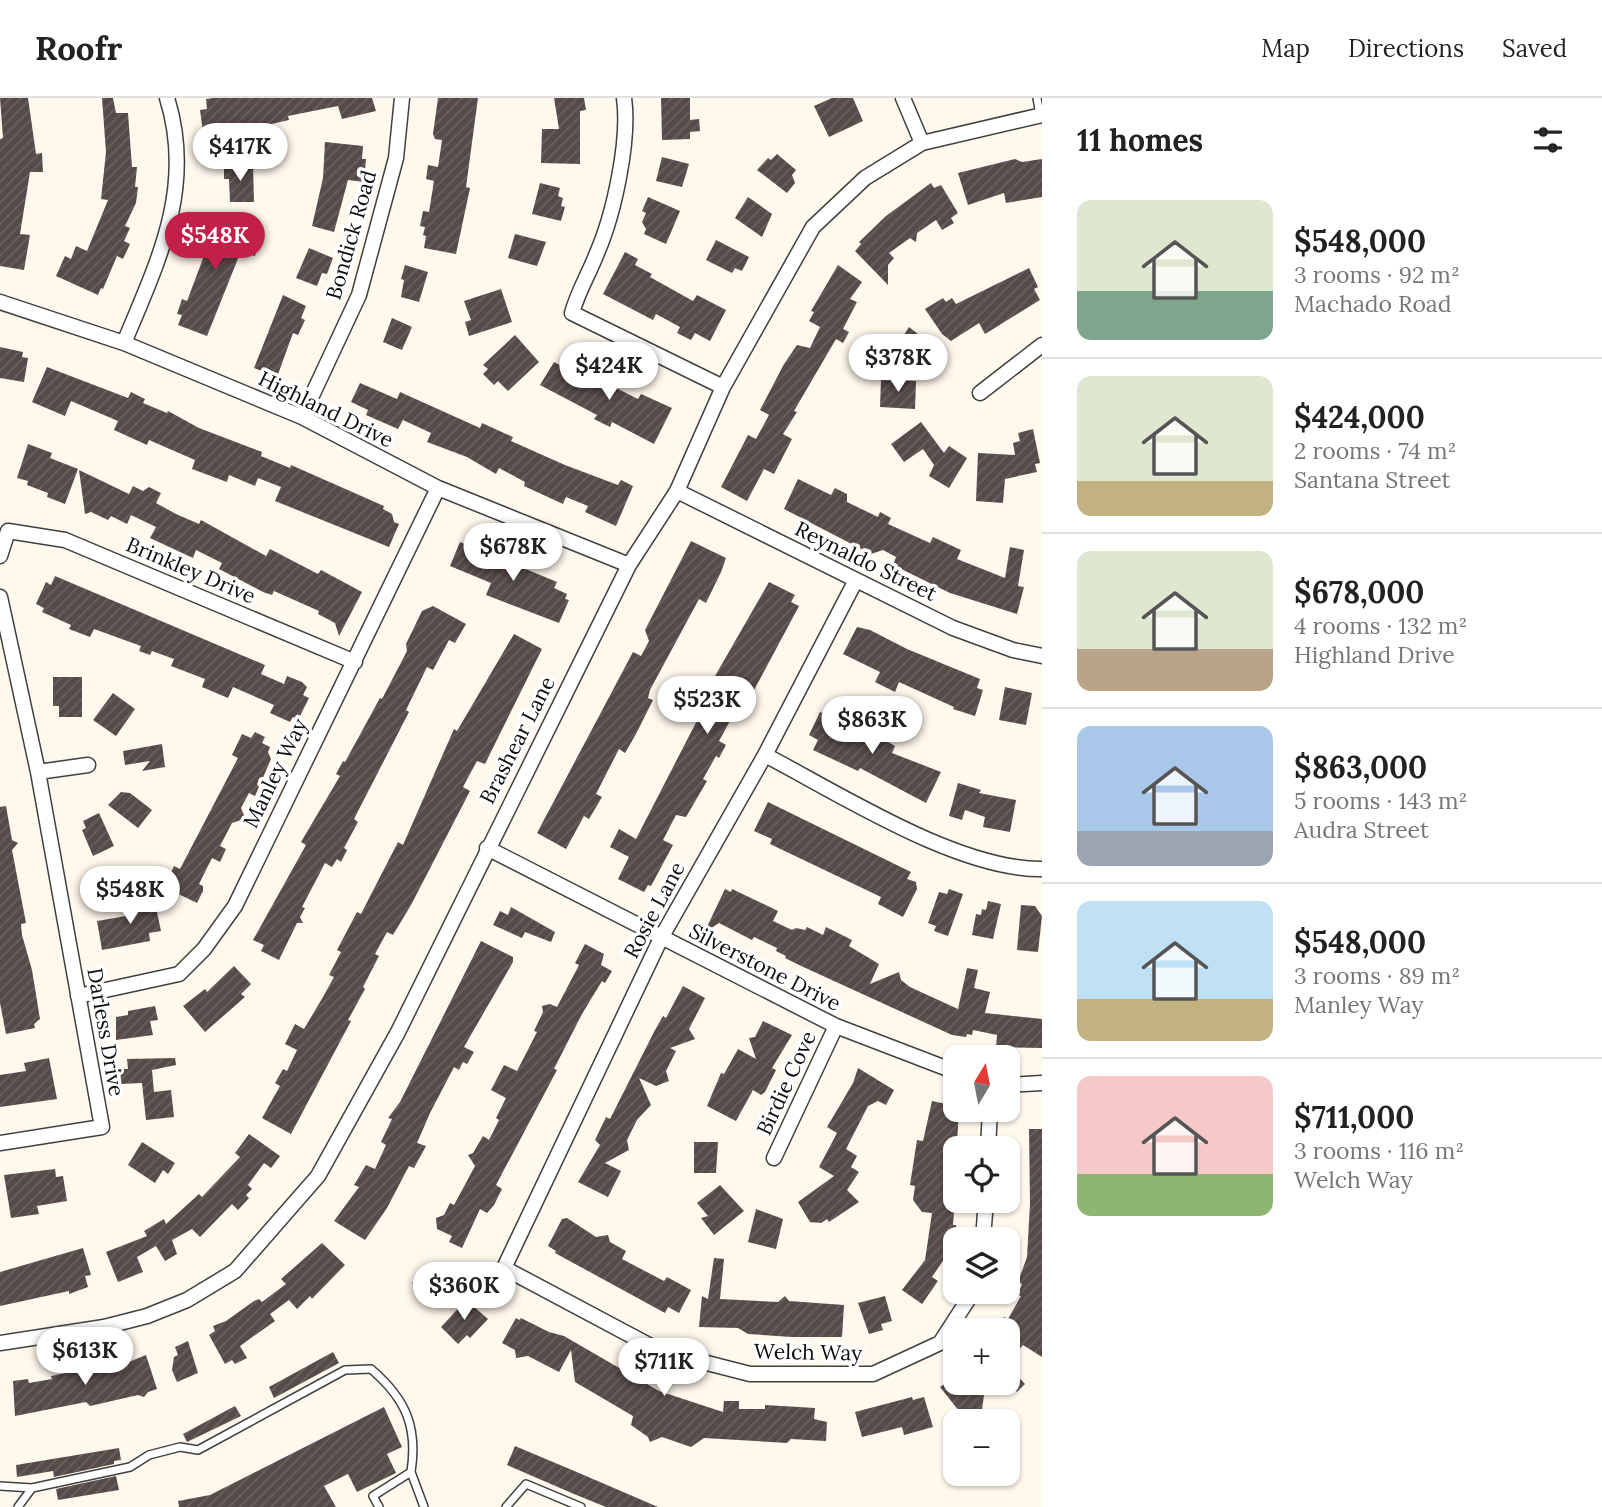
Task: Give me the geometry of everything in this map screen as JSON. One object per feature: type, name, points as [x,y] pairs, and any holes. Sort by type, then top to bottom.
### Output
[{"type":"street","points":[[124,343],[172,220],[179,174],[167,98]]},
{"type":"street","name":"Bondick Road","points":[[302,417],[359,295],[396,158],[402,98]]},
{"type":"street","points":[[624,98],[624,142],[608,223],[597,255],[579,289],[572,313],[723,387]]},
{"type":"street","points":[[903,98],[922,143]]},
{"type":"street","name":"Brashear Lane","points":[[0,1343],[104,1327],[147,1316],[187,1300],[235,1271],[318,1176],[398,1032],[629,565],[677,491],[723,387],[813,227],[864,178],[922,143],[1041,115]]},
{"type":"street","name":"Highland Drive","points":[[0,302],[124,343],[302,417],[438,488],[629,565]]},
{"type":"street","points":[[980,393],[1042,345]]},
{"type":"street","name":"Manley Way","points":[[78,996],[178,974],[204,948],[235,906],[286,795],[355,662],[438,488]]},
{"type":"street","name":"Reynaldo Street","points":[[677,491],[953,628],[1042,656]]},
{"type":"street","name":"Brinkley Drive","points":[[0,556],[8,531],[65,540],[355,662]]},
{"type":"street","name":"Rosie Lane","points":[[504,1268],[661,938],[765,755],[856,580]]},
{"type":"street","name":"Darless Drive","points":[[0,597],[38,772],[102,1127],[0,1143]]},
{"type":"street","points":[[765,755],[933,842],[1017,869],[1042,869]]},
{"type":"street","points":[[38,772],[88,765]]},
{"type":"street","name":"Silverstone Drive","points":[[487,848],[835,1026],[943,1067]]},
{"type":"street","name":"Birdie Cove","points":[[774,1158],[835,1026]]},
{"type":"street","points":[[1020,1084],[1042,1083]]},
{"type":"street","name":"Welch Way","points":[[504,1268],[660,1351],[750,1374],[873,1374],[940,1343],[965,1304]]},
{"type":"lane","points":[[1037,98],[1041,115]]},
{"type":"lane","points":[[0,1486],[32,1488],[130,1467],[149,1455],[180,1447],[198,1450],[345,1370],[371,1369],[390,1385],[411,1421],[414,1450],[411,1472],[424,1507]]},
{"type":"lane","points":[[379,1507],[373,1496],[411,1472]]},
{"type":"lane","points":[[506,1507],[526,1484],[581,1507]]},
{"type":"lane","points":[[18,1507],[32,1488]]},
{"type":"building","points":[[0,98],[28,98],[36,154],[42,153],[43,172],[30,172],[20,234],[30,235],[24,270],[0,266],[0,139],[3,138]]},
{"type":"building","points":[[102,98],[113,98],[116,113],[128,113],[132,167],[137,167],[135,187],[138,187],[136,203],[125,226],[130,228],[124,241],[130,244],[123,259],[117,256],[98,295],[56,276],[65,256],[71,259],[76,246],[87,251],[108,200],[101,199],[106,152]]},
{"type":"building","points":[[372,98],[376,111],[342,119],[338,106],[288,116],[289,120],[254,128],[253,124],[203,132],[200,110],[207,109],[206,99]]},
{"type":"building","points":[[438,98],[478,98],[466,187],[470,188],[456,254],[424,248],[425,227],[420,226],[423,211],[429,212],[434,181],[426,179],[428,165],[438,167],[442,140],[435,139],[433,134]]},
{"type":"building","points":[[554,98],[584,98],[586,110],[580,111],[580,164],[541,163],[542,129],[559,129]]},
{"type":"building","points":[[661,98],[690,98],[690,120],[699,119],[700,131],[690,132],[690,139],[662,140]]},
{"type":"building","points":[[832,98],[853,98],[863,121],[829,137],[814,106]]},
{"type":"building","points":[[325,142],[363,146],[362,159],[366,159],[364,182],[348,180],[334,232],[312,226],[323,178]]},
{"type":"building","points":[[777,154],[796,170],[792,175],[795,183],[787,193],[757,170],[768,158],[771,160]]},
{"type":"building","points":[[662,157],[689,164],[682,187],[656,181]]},
{"type":"building","points":[[1015,159],[1022,162],[1042,159],[1042,197],[1006,203],[1004,193],[968,205],[958,173]]},
{"type":"building","points":[[224,166],[253,166],[254,202],[230,202],[229,179],[224,179]]},
{"type":"building","points":[[540,183],[560,188],[558,196],[563,198],[561,206],[565,207],[561,221],[532,214]]},
{"type":"building","points":[[931,183],[934,188],[941,185],[958,213],[951,218],[954,223],[942,230],[936,220],[917,233],[916,242],[910,238],[889,253],[894,258],[888,265],[888,285],[855,251],[861,244],[859,242],[886,216]]},
{"type":"building","points":[[648,197],[680,211],[666,244],[644,234],[646,229],[642,222],[646,213],[642,211]]},
{"type":"building","points":[[748,197],[772,214],[762,237],[735,218]]},
{"type":"building","points":[[212,214],[250,224],[246,240],[258,243],[255,256],[243,253],[242,257],[239,256],[207,336],[178,325],[182,315],[177,314],[182,299],[187,301],[207,248],[204,248]]},
{"type":"building","points":[[515,234],[546,242],[537,266],[508,258]]},
{"type":"building","points":[[716,240],[749,257],[742,271],[735,268],[732,273],[706,260]]},
{"type":"building","points":[[309,248],[333,258],[327,274],[322,273],[317,286],[296,278]]},
{"type":"building","points":[[625,252],[638,259],[635,265],[652,274],[650,277],[693,301],[697,295],[726,310],[710,341],[695,333],[691,340],[677,333],[680,327],[656,314],[653,320],[603,294]]},
{"type":"building","points":[[405,265],[428,272],[419,302],[401,297],[404,280],[401,279]]},
{"type":"building","points":[[838,265],[862,282],[850,299],[857,302],[843,329],[849,332],[843,343],[836,339],[794,411],[797,412],[783,434],[792,439],[774,474],[764,469],[747,501],[721,487],[748,435],[756,439],[769,415],[760,410],[784,364],[797,345],[810,348],[820,327],[809,321],[814,312],[811,311]]},
{"type":"building","points":[[1029,268],[1038,287],[1034,289],[1040,300],[985,334],[979,323],[951,341],[942,334],[925,309],[943,298],[946,302],[952,298],[956,304]]},
{"type":"building","points":[[501,289],[512,322],[469,336],[465,322],[471,320],[464,301]]},
{"type":"building","points":[[283,295],[306,306],[301,318],[305,320],[298,335],[293,333],[277,377],[254,368]]},
{"type":"building","points":[[392,318],[412,327],[402,350],[383,342]]},
{"type":"building","points":[[909,327],[938,350],[930,355],[932,357],[922,370],[896,348]]},
{"type":"building","points":[[515,335],[539,362],[508,391],[498,381],[494,385],[483,374],[488,369],[483,365]]},
{"type":"building","points":[[0,347],[23,352],[22,357],[28,358],[24,382],[0,378]]},
{"type":"building","points":[[554,362],[596,383],[603,371],[616,378],[612,386],[638,399],[641,394],[672,408],[654,444],[612,422],[610,427],[594,419],[597,415],[540,385]]},
{"type":"building","points":[[47,367],[128,398],[131,392],[145,399],[143,403],[167,413],[168,411],[199,428],[262,452],[261,456],[290,468],[291,465],[384,506],[383,509],[392,514],[394,522],[399,524],[389,547],[275,501],[281,487],[258,478],[255,486],[229,475],[227,482],[192,469],[195,460],[149,440],[147,445],[114,430],[118,421],[71,401],[65,416],[32,402]]},
{"type":"building","points":[[881,380],[916,381],[915,409],[880,407]]},
{"type":"building","points":[[360,383],[397,399],[400,392],[480,428],[482,423],[513,437],[511,441],[565,465],[618,485],[621,480],[633,486],[616,526],[585,512],[588,506],[566,497],[563,504],[524,486],[525,482],[499,468],[496,474],[467,457],[427,442],[431,433],[403,420],[398,429],[366,415],[368,410],[351,402]]},
{"type":"building","points":[[921,422],[944,453],[949,446],[967,458],[949,488],[929,476],[934,465],[923,449],[904,462],[891,444]]},
{"type":"building","points":[[1033,429],[1040,463],[1035,464],[1037,472],[1005,479],[1003,503],[976,501],[978,453],[1015,455],[1013,443],[1020,441],[1018,433]]},
{"type":"building","points":[[28,444],[52,453],[50,458],[78,469],[65,504],[47,497],[48,493],[27,485],[28,481],[17,478]]},
{"type":"building","points":[[79,470],[129,494],[133,486],[143,491],[149,487],[161,493],[156,503],[176,514],[199,524],[201,520],[266,556],[270,549],[318,574],[321,570],[362,592],[339,636],[335,623],[318,614],[319,611],[274,591],[272,595],[263,592],[219,569],[222,563],[196,550],[193,558],[150,538],[156,527],[131,515],[127,524],[111,516],[108,520],[91,512],[85,514]]},
{"type":"building","points":[[798,479],[831,495],[835,488],[847,494],[847,502],[878,517],[880,512],[891,518],[888,524],[930,543],[933,537],[961,550],[957,559],[1005,578],[1010,547],[1024,550],[1018,586],[1024,587],[1017,614],[950,593],[893,565],[896,557],[883,550],[871,554],[784,509]]},
{"type":"building","points":[[691,541],[726,558],[721,572],[706,603],[699,599],[650,690],[648,698],[653,700],[625,753],[619,749],[596,794],[602,797],[589,819],[584,816],[566,849],[537,833],[633,652],[641,656],[649,641],[645,630]]},
{"type":"building","points":[[460,542],[557,582],[554,588],[567,594],[565,599],[569,600],[559,623],[486,595],[491,583],[450,566]]},
{"type":"building","points":[[55,576],[265,665],[261,674],[284,684],[287,676],[302,682],[307,687],[303,695],[309,698],[298,720],[293,717],[290,722],[270,713],[274,705],[233,687],[228,698],[202,687],[205,679],[171,666],[174,659],[152,651],[150,655],[139,651],[141,646],[94,629],[90,637],[69,629],[71,625],[42,612],[44,608],[36,604],[46,582],[51,585]]},
{"type":"building","points":[[769,582],[795,595],[791,602],[799,606],[753,692],[738,684],[728,705],[736,710],[719,741],[726,745],[719,758],[716,756],[703,779],[707,781],[686,817],[676,815],[663,840],[673,845],[651,886],[648,885],[644,892],[618,879],[629,857],[610,847],[619,829],[636,839],[704,707],[703,697]]},
{"type":"building","points":[[433,606],[466,624],[455,643],[449,640],[433,670],[427,667],[406,710],[409,712],[354,819],[358,822],[344,848],[347,850],[341,862],[337,859],[332,867],[325,863],[302,907],[305,908],[300,917],[303,923],[297,923],[279,960],[261,951],[264,945],[253,940],[306,845],[301,842],[340,776],[336,774],[380,698],[382,699],[407,651],[406,644],[422,611]]},
{"type":"building","points":[[857,627],[870,630],[907,649],[980,679],[977,688],[983,690],[975,716],[953,709],[954,707],[899,682],[895,692],[875,682],[880,672],[843,654]]},
{"type":"building","points":[[514,634],[542,649],[485,764],[477,761],[463,787],[470,791],[411,905],[393,935],[387,932],[375,954],[379,956],[348,1020],[351,1021],[291,1134],[262,1118],[280,1086],[275,1083],[283,1069],[287,1071],[297,1050],[285,1044],[295,1024],[304,1029],[323,997],[334,977],[329,975],[341,952],[337,950],[357,912],[361,914],[398,842],[403,845],[454,729],[457,731]]},
{"type":"building","points":[[53,677],[82,677],[82,717],[59,717],[59,706],[53,706]]},
{"type":"building","points":[[1005,687],[1032,693],[1026,725],[999,720]]},
{"type":"building","points":[[113,693],[135,709],[116,736],[93,720]]},
{"type":"building","points":[[820,712],[841,722],[842,718],[876,735],[895,746],[892,753],[941,772],[926,803],[860,768],[858,771],[813,750],[818,740],[809,735]]},
{"type":"building","points":[[255,732],[265,737],[262,743],[270,747],[268,752],[271,759],[255,796],[249,793],[241,808],[244,815],[241,820],[232,823],[220,846],[226,849],[220,862],[212,858],[199,884],[203,886],[203,891],[197,903],[164,887],[174,866],[180,869],[238,758],[232,755],[242,734],[251,738]]},
{"type":"building","points":[[162,744],[165,767],[142,771],[150,761],[125,765],[123,751]]},
{"type":"building","points":[[958,783],[981,790],[979,793],[1016,800],[1010,832],[983,827],[985,817],[965,810],[962,820],[949,816]]},
{"type":"building","points":[[121,792],[130,793],[152,810],[138,828],[108,805]]},
{"type":"building","points":[[768,802],[911,872],[907,879],[916,882],[917,889],[903,917],[878,904],[881,897],[770,844],[772,839],[754,831]]},
{"type":"building","points":[[6,806],[12,840],[18,843],[12,850],[26,923],[21,924],[22,935],[32,970],[40,1019],[34,1024],[35,1028],[6,1034],[0,1003],[0,807]]},
{"type":"building","points":[[99,813],[114,846],[93,856],[82,830],[86,828],[83,821]]},
{"type":"building","points":[[725,889],[731,892],[732,889],[778,911],[773,921],[792,930],[805,930],[807,927],[823,935],[826,927],[852,940],[849,946],[879,964],[870,984],[899,972],[901,980],[910,987],[958,1009],[967,968],[978,970],[974,988],[990,992],[985,1013],[1042,1019],[1042,1048],[996,1045],[997,1035],[973,1030],[972,1035],[967,1034],[966,1037],[952,1035],[799,965],[785,958],[786,956],[776,951],[777,948],[754,937],[752,940],[719,923],[704,933]]},
{"type":"building","points":[[949,889],[963,894],[948,936],[934,931],[936,926],[928,923],[939,892],[947,894]]},
{"type":"building","points":[[154,898],[161,931],[149,933],[150,941],[102,950],[97,921],[132,915],[129,903]]},
{"type":"building","points":[[988,901],[1001,904],[993,939],[972,935],[976,914],[981,915],[982,909],[986,910]]},
{"type":"building","points":[[1021,905],[1035,906],[1042,916],[1038,952],[1017,950]]},
{"type":"building","points":[[511,907],[555,932],[551,942],[525,932],[522,938],[493,925],[500,911],[508,915]]},
{"type":"building","points":[[481,941],[513,957],[513,962],[464,1047],[474,1052],[467,1064],[463,1062],[459,1070],[454,1067],[430,1113],[417,1143],[426,1146],[414,1168],[409,1166],[387,1208],[365,1240],[334,1221],[359,1187],[354,1185],[366,1165],[375,1169],[386,1145],[381,1142],[392,1119],[388,1118],[400,1102]]},
{"type":"building","points":[[585,944],[604,954],[601,965],[612,971],[605,983],[602,981],[582,1014],[557,1063],[554,1069],[557,1070],[496,1185],[502,1189],[494,1205],[487,1213],[480,1209],[462,1248],[449,1242],[452,1236],[437,1229],[436,1218],[444,1215],[450,1203],[454,1205],[475,1166],[468,1155],[473,1153],[483,1136],[489,1140],[499,1120],[496,1118],[506,1098],[491,1090],[504,1065],[517,1071],[537,1032],[534,1031],[543,1012],[542,1006],[550,1004],[557,1007],[579,965],[575,963]]},
{"type":"building","points":[[234,966],[251,984],[241,994],[245,997],[205,1032],[183,1006],[205,989],[207,992]]},
{"type":"building","points":[[683,986],[705,998],[689,1029],[695,1039],[670,1048],[676,1051],[666,1071],[669,1081],[656,1086],[639,1078],[651,1105],[637,1120],[627,1140],[629,1150],[605,1163],[621,1171],[608,1197],[578,1182],[600,1145],[595,1140],[606,1117],[610,1119],[655,1030],[663,1016],[666,1018]]},
{"type":"building","points":[[155,1006],[158,1020],[150,1021],[153,1035],[116,1040],[116,1017],[128,1015],[128,1011]]},
{"type":"building","points":[[763,1021],[792,1035],[772,1068],[776,1070],[765,1092],[761,1095],[753,1090],[736,1121],[707,1106],[721,1073],[724,1074],[738,1049],[756,1059],[749,1038],[755,1037]]},
{"type":"building","points":[[49,1058],[57,1099],[0,1107],[0,1075],[26,1071],[24,1063]]},
{"type":"building","points":[[175,1058],[176,1065],[152,1070],[154,1092],[171,1090],[174,1117],[146,1120],[142,1083],[121,1084],[120,1069],[128,1069],[127,1059]]},
{"type":"building","points":[[858,1068],[894,1090],[886,1105],[878,1101],[868,1106],[846,1149],[857,1156],[851,1167],[859,1172],[847,1190],[859,1202],[829,1222],[827,1219],[821,1223],[810,1222],[798,1202],[834,1176],[819,1167],[837,1133],[827,1127],[853,1083]]},
{"type":"building","points":[[932,1101],[943,1103],[943,1122],[958,1122],[957,1136],[943,1136],[943,1213],[954,1213],[953,1225],[956,1227],[943,1227],[943,1261],[932,1277],[938,1281],[922,1304],[902,1290],[925,1260],[932,1213],[922,1212],[913,1200],[915,1186],[910,1185],[917,1140],[923,1141]]},
{"type":"building","points":[[1029,1129],[1042,1129],[1042,1357],[1023,1345],[1020,1349],[1020,1318],[1009,1318],[1016,1304],[1020,1304],[1020,1276],[1027,1257],[1030,1204]]},
{"type":"building","points":[[249,1134],[280,1156],[271,1168],[264,1163],[248,1185],[252,1189],[246,1195],[249,1198],[238,1210],[232,1204],[200,1237],[192,1229],[172,1240],[177,1254],[165,1261],[156,1246],[137,1257],[143,1272],[118,1282],[106,1252],[147,1236],[144,1231],[164,1219],[166,1224],[199,1194],[202,1197],[240,1157],[235,1153]]},
{"type":"building","points":[[142,1142],[175,1163],[168,1174],[163,1170],[155,1183],[128,1165]]},
{"type":"building","points":[[694,1142],[718,1142],[716,1173],[694,1173]]},
{"type":"building","points":[[55,1169],[56,1177],[63,1176],[67,1201],[37,1206],[39,1214],[11,1218],[4,1175]]},
{"type":"building","points":[[720,1185],[744,1211],[714,1235],[701,1218],[708,1216],[697,1203]]},
{"type":"building","points":[[756,1209],[783,1219],[776,1249],[748,1242]]},
{"type":"building","points":[[567,1218],[596,1237],[608,1235],[610,1242],[626,1251],[622,1259],[664,1281],[667,1277],[691,1290],[679,1313],[668,1307],[665,1313],[555,1253],[556,1251],[548,1246],[562,1219]]},
{"type":"building","points":[[322,1243],[345,1265],[312,1299],[310,1296],[297,1309],[289,1300],[270,1314],[275,1321],[240,1346],[247,1358],[235,1364],[232,1360],[225,1364],[209,1335],[215,1331],[213,1326],[226,1321],[254,1301],[259,1299],[262,1302],[286,1284],[281,1279]]},
{"type":"building","points":[[83,1248],[91,1275],[85,1276],[88,1287],[69,1294],[69,1291],[0,1306],[0,1272]]},
{"type":"building","points":[[714,1258],[724,1259],[720,1299],[778,1302],[785,1296],[789,1301],[844,1305],[842,1337],[748,1334],[738,1328],[699,1327],[702,1296],[708,1299]]},
{"type":"building","points":[[454,1262],[459,1275],[454,1277],[459,1288],[431,1299],[427,1288],[412,1284],[418,1272]]},
{"type":"building","points":[[885,1296],[892,1321],[881,1324],[883,1330],[869,1334],[858,1303]]},
{"type":"building","points":[[466,1300],[488,1319],[470,1338],[467,1335],[458,1344],[441,1327]]},
{"type":"building","points":[[516,1318],[564,1336],[659,1391],[723,1412],[724,1401],[739,1401],[739,1409],[765,1409],[765,1405],[815,1408],[814,1419],[827,1422],[826,1441],[791,1439],[787,1443],[704,1438],[691,1447],[662,1437],[650,1442],[648,1437],[631,1425],[633,1416],[575,1382],[571,1350],[559,1372],[528,1356],[516,1358],[515,1350],[502,1343]]},
{"type":"building","points":[[188,1341],[198,1373],[177,1382],[172,1370],[174,1357],[178,1355],[175,1347]]},
{"type":"building","points":[[333,1352],[339,1363],[274,1398],[269,1387]]},
{"type":"building","points":[[146,1355],[157,1389],[148,1392],[144,1397],[138,1395],[90,1406],[86,1402],[15,1416],[13,1381],[28,1379],[29,1383],[52,1379],[51,1376],[66,1373],[109,1367],[109,1370]]},
{"type":"building","points":[[946,1395],[984,1395],[982,1409],[957,1409]]},
{"type":"building","points":[[912,1397],[913,1400],[924,1397],[933,1427],[904,1435],[902,1427],[862,1437],[855,1412]]},
{"type":"building","points":[[235,1406],[241,1416],[187,1442],[183,1434]]},
{"type":"building","points":[[384,1407],[402,1447],[387,1454],[396,1473],[357,1492],[348,1474],[324,1486],[336,1507],[179,1507],[178,1501],[210,1495]]},
{"type":"building","points":[[515,1446],[658,1507],[606,1507],[574,1494],[507,1465]]},
{"type":"building","points":[[119,1448],[121,1460],[114,1461],[114,1464],[54,1477],[53,1471],[17,1477],[16,1465]]},
{"type":"building","points":[[116,1476],[119,1490],[58,1500],[56,1489]]}]
